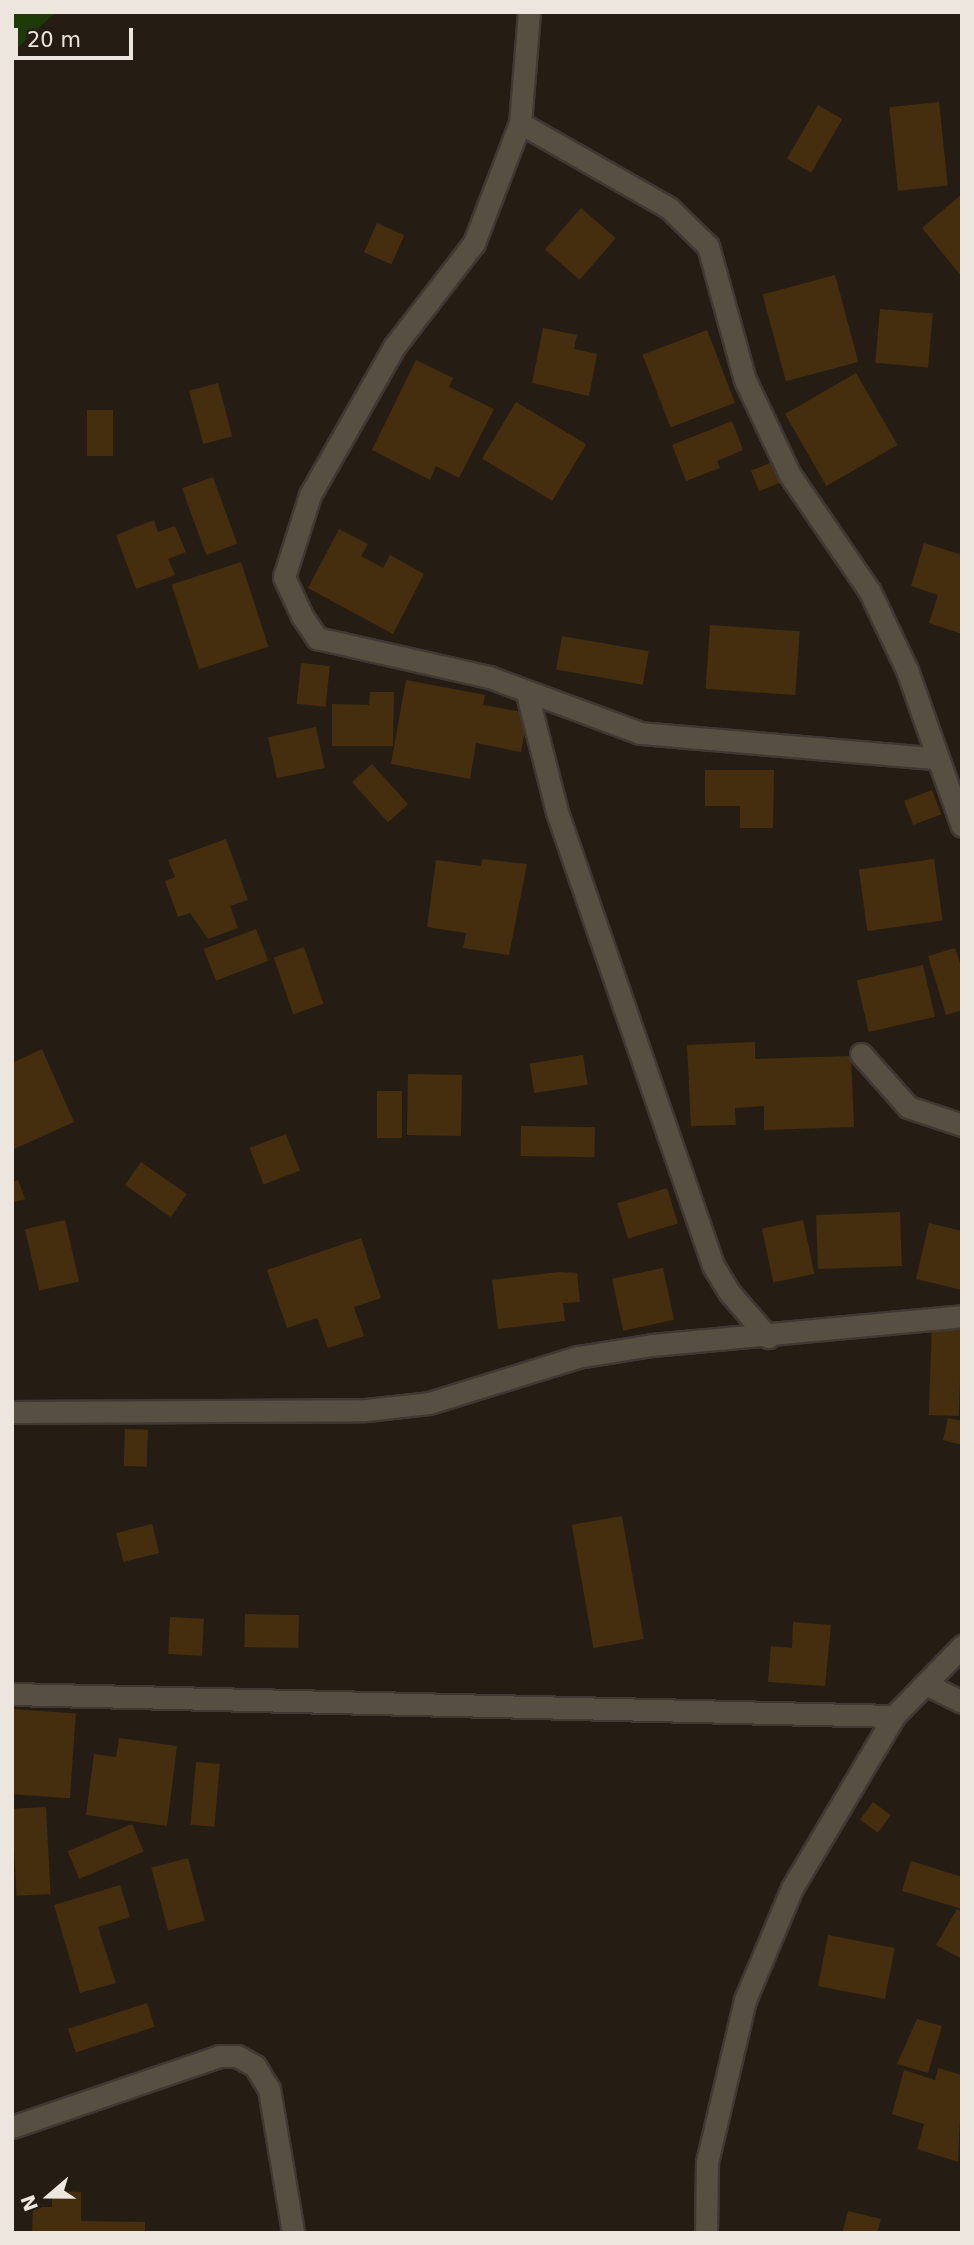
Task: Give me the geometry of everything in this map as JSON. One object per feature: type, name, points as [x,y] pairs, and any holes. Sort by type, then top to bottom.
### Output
[{"type":"street","points":[[529,12],[520,123],[474,243],[394,347],[310,495],[284,577],[317,638],[489,677],[527,694],[640,733],[934,758]]},
{"type":"street","points":[[520,123],[669,208],[708,246],[745,380],[790,475],[870,592],[907,670],[934,758],[962,826]]},
{"type":"street","points":[[527,694],[557,812],[714,1267],[729,1292],[768,1337]]},
{"type":"street","points":[[861,1054],[908,1107],[962,1125]]},
{"type":"street","points":[[12,1412],[366,1410],[429,1403],[578,1357],[962,1316]]},
{"type":"street","points":[[706,2233],[707,2162],[745,2000],[792,1888],[894,1717],[962,1646]]},
{"type":"street","points":[[926,1684],[962,1702]]},
{"type":"street","points":[[12,1694],[894,1717]]},
{"type":"street","points":[[12,2127],[219,2056],[237,2056],[255,2066],[269,2089],[293,2233]]},
{"type":"green space","points":[[12,12],[56,12],[12,53]]},
{"type":"building","points":[[939,102],[948,186],[898,191],[889,107]]},
{"type":"building","points":[[818,105],[842,119],[811,173],[787,159]]},
{"type":"building","points":[[962,194],[962,277],[922,228]]},
{"type":"building","points":[[581,208],[616,238],[580,280],[545,250]]},
{"type":"building","points":[[377,223],[404,235],[391,264],[364,252]]},
{"type":"building","points":[[835,275],[858,362],[786,381],[763,294]]},
{"type":"building","points":[[880,309],[933,314],[928,367],[875,363]]},
{"type":"building","points":[[543,328],[577,335],[574,349],[597,354],[589,396],[532,383]]},
{"type":"building","points":[[707,330],[735,403],[671,428],[643,355]]},
{"type":"building","points":[[416,360],[453,378],[449,387],[494,409],[459,478],[436,466],[430,480],[372,450]]},
{"type":"building","points":[[856,373],[898,445],[826,486],[785,414]]},
{"type":"building","points":[[218,383],[232,436],[203,444],[189,391]]},
{"type":"building","points":[[516,402],[586,444],[552,501],[482,459]]},
{"type":"building","points":[[87,410],[113,410],[113,456],[87,456]]},
{"type":"building","points":[[732,421],[743,450],[717,461],[720,468],[686,481],[672,445]]},
{"type":"building","points":[[775,461],[783,481],[759,491],[751,471]]},
{"type":"building","points":[[213,477],[237,544],[206,555],[182,488]]},
{"type":"building","points":[[154,520],[158,532],[175,526],[186,552],[168,559],[175,575],[136,589],[116,535]]},
{"type":"building","points":[[339,529],[368,544],[361,556],[383,568],[390,555],[424,574],[393,634],[308,588]]},
{"type":"building","points":[[924,543],[962,555],[962,634],[929,623],[938,595],[911,586]]},
{"type":"building","points":[[241,562],[269,647],[199,669],[172,585]]},
{"type":"building","points":[[710,625],[800,631],[795,695],[706,689]]},
{"type":"building","points":[[562,636],[649,651],[643,685],[556,669]]},
{"type":"building","points":[[301,663],[330,666],[326,707],[297,704]]},
{"type":"building","points":[[406,680],[485,695],[483,705],[528,713],[521,752],[476,743],[470,779],[391,764]]},
{"type":"building","points":[[370,692],[394,692],[393,746],[332,746],[332,704],[369,705]]},
{"type":"building","points":[[316,727],[325,768],[277,778],[268,737]]},
{"type":"building","points":[[372,764],[408,804],[388,822],[352,782]]},
{"type":"building","points":[[705,770],[774,770],[773,828],[740,828],[740,806],[705,806]]},
{"type":"building","points":[[932,790],[941,814],[913,825],[904,801]]},
{"type":"building","points":[[226,839],[248,900],[230,906],[238,928],[208,939],[190,913],[178,917],[165,881],[175,877],[168,860]]},
{"type":"building","points":[[482,859],[527,864],[509,955],[463,948],[466,933],[427,927],[436,860],[481,866]]},
{"type":"building","points":[[934,859],[943,920],[867,931],[859,870]]},
{"type":"building","points":[[256,929],[268,961],[216,981],[204,949]]},
{"type":"building","points":[[304,947],[324,1004],[293,1014],[274,957]]},
{"type":"building","points":[[955,948],[962,969],[962,1010],[946,1015],[928,956]]},
{"type":"building","points":[[923,965],[935,1017],[869,1032],[857,980]]},
{"type":"building","points":[[755,1042],[755,1059],[851,1056],[854,1127],[764,1130],[764,1106],[735,1108],[736,1125],[691,1126],[687,1045]]},
{"type":"building","points":[[42,1049],[74,1122],[14,1149],[12,1063]]},
{"type":"building","points":[[583,1055],[588,1085],[534,1093],[530,1063]]},
{"type":"building","points":[[408,1074],[462,1075],[461,1136],[407,1135]]},
{"type":"building","points":[[377,1091],[402,1091],[402,1138],[377,1138]]},
{"type":"building","points":[[521,1126],[595,1127],[594,1157],[520,1156]]},
{"type":"building","points":[[286,1134],[300,1170],[264,1184],[250,1148]]},
{"type":"building","points":[[141,1162],[187,1194],[171,1217],[125,1185]]},
{"type":"building","points":[[18,1180],[25,1199],[12,1203],[12,1182]]},
{"type":"building","points":[[667,1188],[678,1223],[628,1239],[617,1203]]},
{"type":"building","points":[[900,1212],[902,1266],[818,1269],[816,1215]]},
{"type":"building","points":[[65,1220],[79,1281],[39,1291],[25,1229]]},
{"type":"building","points":[[803,1220],[814,1274],[773,1283],[762,1229]]},
{"type":"building","points":[[929,1223],[962,1231],[962,1290],[916,1279]]},
{"type":"building","points":[[361,1238],[381,1298],[354,1307],[364,1336],[328,1348],[317,1318],[287,1328],[267,1270]]},
{"type":"building","points":[[663,1268],[674,1320],[623,1331],[612,1279]]},
{"type":"building","points":[[559,1272],[577,1273],[580,1302],[563,1303],[565,1321],[498,1329],[492,1280]]},
{"type":"building","points":[[932,1322],[962,1323],[959,1416],[929,1415]]},
{"type":"building","points":[[948,1418],[962,1421],[962,1445],[943,1440]]},
{"type":"building","points":[[125,1429],[148,1430],[147,1467],[124,1466]]},
{"type":"building","points":[[622,1516],[644,1639],[593,1648],[572,1525]]},
{"type":"building","points":[[152,1524],[159,1553],[123,1562],[116,1533]]},
{"type":"building","points":[[245,1614],[299,1615],[298,1648],[244,1647]]},
{"type":"building","points":[[170,1617],[204,1619],[202,1656],[168,1654]]},
{"type":"building","points":[[793,1622],[831,1625],[825,1686],[768,1682],[771,1646],[792,1648]]},
{"type":"building","points":[[12,1709],[76,1713],[70,1798],[12,1794]]},
{"type":"building","points":[[119,1738],[177,1746],[167,1826],[86,1815],[94,1754],[116,1757]]},
{"type":"building","points":[[196,1762],[220,1764],[214,1827],[191,1825]]},
{"type":"building","points":[[873,1802],[891,1815],[878,1833],[860,1820]]},
{"type":"building","points":[[46,1807],[51,1894],[17,1896],[12,1809]]},
{"type":"building","points":[[132,1824],[144,1852],[79,1879],[68,1851]]},
{"type":"building","points":[[188,1858],[205,1921],[168,1931],[151,1868]]},
{"type":"building","points":[[911,1861],[962,1877],[962,1909],[902,1891]]},
{"type":"building","points":[[120,1885],[130,1917],[98,1927],[116,1983],[80,1993],[54,1905]]},
{"type":"building","points":[[957,1909],[962,1912],[962,1959],[936,1945]]},
{"type":"building","points":[[828,1935],[895,1948],[885,1999],[818,1986]]},
{"type":"building","points":[[147,2003],[155,2027],[76,2052],[68,2029]]},
{"type":"building","points":[[917,2019],[942,2026],[928,2073],[897,2064]]},
{"type":"building","points":[[938,2068],[962,2075],[958,2162],[917,2149],[924,2124],[892,2114],[904,2070],[935,2080]]},
{"type":"building","points":[[52,2191],[81,2192],[81,2221],[145,2222],[145,2233],[32,2233],[33,2207],[52,2207]]},
{"type":"building","points":[[848,2211],[881,2219],[877,2233],[842,2233]]}]
